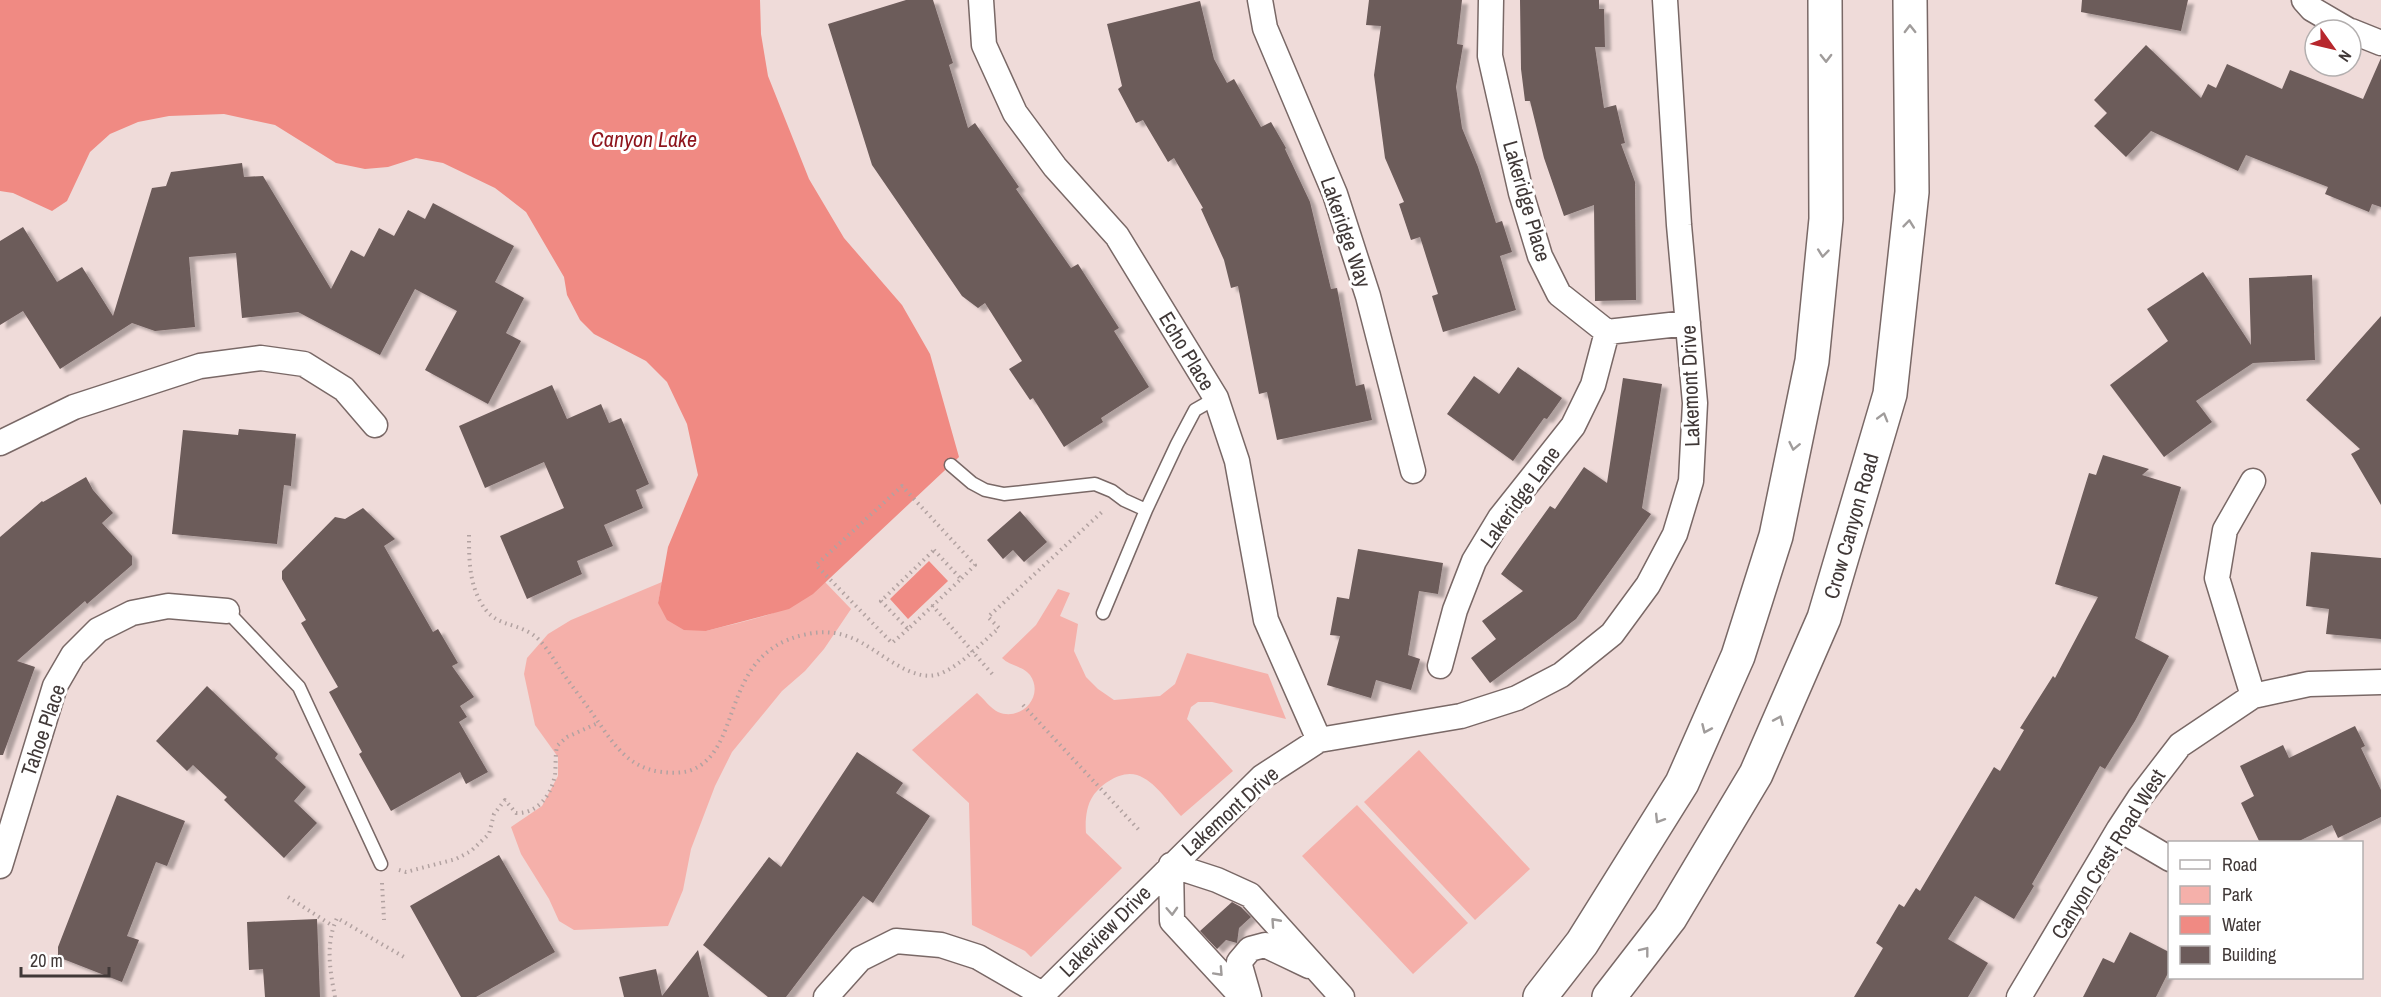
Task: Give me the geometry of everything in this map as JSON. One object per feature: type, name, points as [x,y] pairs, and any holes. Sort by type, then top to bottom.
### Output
[{"type":"main road","points":[[1540,997],[1582,944],[1682,783],[1738,656],[1776,536],[1812,361],[1827,219],[1825,0]]},
{"type":"main road","name":"Crow Canyon Road","points":[[1610,997],[1670,918],[1756,774],[1824,618],[1890,394],[1912,192],[1910,0]]},
{"type":"street","name":"Echo Place","points":[[981,0],[984,45],[1016,113],[1055,167],[1117,236],[1216,398],[1237,461],[1266,620],[1319,740]]},
{"type":"street","name":"Lakeridge Way","points":[[1260,0],[1265,28],[1335,194],[1368,296],[1413,471]]},
{"type":"street","name":"Lakeridge Place","points":[[1491,0],[1490,56],[1521,192],[1540,256],[1559,294],[1606,332]]},
{"type":"street","name":"Lakemont Drive","points":[[1171,865],[1262,777],[1319,740],[1461,716],[1517,698],[1561,675],[1612,634],[1648,585],[1675,534],[1691,480],[1695,403],[1679,225],[1665,0]]},
{"type":"street","points":[[2304,0],[2328,18]]},
{"type":"street","points":[[2363,36],[2381,43]]},
{"type":"street","points":[[1606,332],[1689,322]]},
{"type":"street","name":"Lakeridge Lane","points":[[1440,666],[1455,610],[1474,561],[1500,518],[1573,426],[1593,385],[1606,332]]},
{"type":"street","points":[[0,442],[84,403],[200,366],[261,358],[304,364],[345,389],[375,425]]},
{"type":"street","points":[[2253,481],[2225,530],[2217,578],[2253,696]]},
{"type":"street","name":"Tahoe Place","points":[[0,866],[55,686],[73,655],[98,630],[132,613],[168,606],[228,611]]},
{"type":"street","name":"Canyon Crest Road West","points":[[2019,997],[2140,796],[2180,745],[2253,696],[2309,684],[2381,682]]},
{"type":"street","points":[[2120,829],[2168,858]]},
{"type":"street","points":[[1242,997],[1172,921],[1171,865],[1217,880],[1250,895],[1342,997]]},
{"type":"street","name":"Lakeview Drive","points":[[1041,996],[1171,865]]},
{"type":"street","points":[[826,997],[860,959],[897,941],[941,945],[978,957],[1041,996]]},
{"type":"street","points":[[1249,997],[1239,962],[1250,950],[1265,945],[1319,971]]},
{"type":"lane","points":[[1103,613],[1146,510],[1195,410],[1216,398]]},
{"type":"lane","points":[[951,465],[972,483],[985,490],[1004,494],[1095,484],[1146,510]]},
{"type":"lane","points":[[228,611],[299,687],[381,864]]},
{"type":"path","points":[[902,486],[975,565],[932,605],[892,643],[816,565],[902,486]]},
{"type":"path","points":[[469,535],[473,584],[484,609],[490,616],[532,634],[550,654],[623,755],[635,765],[657,771],[689,771],[710,758],[719,743],[752,667],[767,651],[800,636],[819,632],[835,633],[852,638],[896,664],[925,676],[941,674],[999,628],[988,617],[1103,511],[1136,535]]},
{"type":"path","points":[[908,629],[881,601],[934,550],[961,579]]},
{"type":"path","points":[[932,605],[994,676]]},
{"type":"path","points":[[1023,705],[1139,830]]},
{"type":"path","points":[[384,920],[381,864],[406,872],[456,859],[471,851],[489,834],[494,814],[505,800],[516,813],[527,814],[537,808],[552,785],[557,746],[567,737],[598,723]]},
{"type":"path","points":[[288,897],[333,926]]},
{"type":"path","points":[[335,997],[328,958],[333,926],[337,918],[404,957]]},
{"type":"green space","points":[[662,582],[658,603],[706,631],[784,609],[799,602],[825,582],[851,609],[824,649],[805,671],[782,691],[732,752],[715,786],[691,849],[683,890],[668,926],[574,930],[559,921],[549,899],[521,854],[511,827],[542,806],[558,776],[558,757],[535,725],[524,674],[527,658],[548,634],[571,620]]},
{"type":"green space","points":[[1058,589],[1070,593],[1060,616],[1078,624],[1074,651],[1086,677],[1114,700],[1160,696],[1175,684],[1187,653],[1268,674],[1286,719],[1212,702],[1198,702],[1191,707],[1187,719],[1233,771],[1181,816],[1150,782],[1137,775],[1118,776],[1101,787],[1089,804],[1086,833],[1122,868],[1031,957],[1025,951],[972,925],[969,803],[912,750],[977,693],[998,712],[1015,713],[1028,705],[1035,691],[1030,675],[1002,658],[1036,625]]},
{"type":"green space","points":[[1419,750],[1530,869],[1475,920],[1364,802]]},
{"type":"green space","points":[[1357,805],[1468,923],[1413,974],[1302,856]]},
{"type":"water","name":"Canyon Lake","points":[[0,0],[760,0],[761,34],[768,76],[809,179],[844,238],[902,305],[930,354],[959,457],[813,594],[789,609],[706,631],[684,630],[667,620],[658,603],[668,547],[698,475],[687,424],[667,382],[646,361],[594,334],[580,320],[567,295],[564,277],[526,212],[495,188],[443,163],[416,158],[388,167],[365,169],[336,163],[275,125],[224,114],[169,116],[138,122],[110,134],[90,152],[67,201],[52,211],[13,193],[0,191]]},
{"type":"water","points":[[929,561],[948,581],[908,619],[890,599]]},
{"type":"building","points":[[906,0],[933,0],[953,63],[949,65],[968,128],[975,123],[1019,187],[1016,189],[1071,268],[1078,264],[1119,328],[1114,331],[1149,387],[1101,418],[1103,422],[1064,447],[1033,398],[1030,400],[1009,369],[1022,361],[985,303],[978,308],[962,296],[872,165],[828,24]]},
{"type":"building","points":[[1369,0],[1462,0],[1457,44],[1463,45],[1456,87],[1462,128],[1478,167],[1496,223],[1502,221],[1512,252],[1500,256],[1516,310],[1443,332],[1432,296],[1438,294],[1420,237],[1411,240],[1399,204],[1404,202],[1385,158],[1374,75],[1381,26],[1366,25]]},
{"type":"building","points":[[1520,0],[1599,0],[1599,9],[1604,9],[1605,47],[1595,47],[1604,108],[1616,105],[1625,143],[1621,144],[1635,182],[1636,300],[1595,301],[1594,205],[1564,216],[1544,158],[1530,101],[1525,101],[1521,69]]},
{"type":"building","points":[[2082,0],[2188,0],[2181,31],[2081,12]]},
{"type":"building","points":[[1200,1],[1214,59],[1227,83],[1234,79],[1261,127],[1271,122],[1286,148],[1310,202],[1331,289],[1337,288],[1356,386],[1364,384],[1372,420],[1277,440],[1267,392],[1259,394],[1238,286],[1231,288],[1224,260],[1201,209],[1203,208],[1174,158],[1168,162],[1143,120],[1136,123],[1118,89],[1122,86],[1107,24]]},
{"type":"building","points":[[2146,45],[2201,98],[2208,84],[2216,88],[2227,64],[2282,89],[2290,70],[2303,75],[2303,78],[2310,78],[2363,99],[2381,58],[2381,207],[2372,204],[2369,212],[2325,194],[2328,187],[2246,155],[2238,171],[2151,131],[2126,157],[2094,126],[2107,113],[2094,100]]},
{"type":"building","points":[[242,163],[244,177],[263,176],[331,289],[351,250],[364,257],[379,228],[394,236],[408,210],[425,219],[433,203],[514,246],[495,282],[524,298],[506,333],[521,341],[488,404],[425,370],[457,311],[415,289],[380,355],[298,312],[242,318],[236,253],[189,257],[195,327],[155,331],[132,323],[60,369],[23,311],[0,325],[0,241],[23,227],[57,282],[82,267],[113,316],[152,188],[166,186],[171,172]]},
{"type":"building","points":[[2203,272],[2251,345],[2249,278],[2312,275],[2315,360],[2253,363],[2196,401],[2212,422],[2164,457],[2110,385],[2168,341],[2147,309]]},
{"type":"building","points":[[2381,316],[2381,505],[2351,454],[2360,449],[2306,400]]},
{"type":"building","points":[[1518,367],[1562,398],[1547,419],[1544,418],[1513,461],[1447,414],[1474,376],[1499,394]]},
{"type":"building","points":[[1623,378],[1662,384],[1642,508],[1651,514],[1576,619],[1490,683],[1471,658],[1496,639],[1482,621],[1523,591],[1501,574],[1550,506],[1555,509],[1584,467],[1607,483]]},
{"type":"building","points":[[552,385],[567,419],[601,404],[609,423],[621,418],[649,484],[636,490],[643,508],[604,525],[613,546],[577,561],[582,574],[527,599],[500,536],[564,508],[544,462],[485,488],[459,426]]},
{"type":"building","points":[[239,429],[296,434],[291,486],[284,485],[277,544],[172,534],[183,430],[238,435]]},
{"type":"building","points":[[2103,455],[2149,469],[2142,475],[2181,487],[2135,638],[2169,656],[2135,721],[2105,769],[2100,766],[2014,919],[1975,896],[1948,939],[1988,963],[1968,997],[1854,997],[1883,948],[1876,943],[1899,904],[1904,907],[1916,888],[1920,891],[1994,767],[2000,771],[2024,730],[2020,728],[2053,676],[2055,678],[2098,597],[2055,584],[2089,473],[2096,475]]},
{"type":"building","points":[[86,477],[93,490],[113,513],[102,523],[132,556],[132,565],[87,604],[85,601],[17,661],[35,667],[3,755],[0,755],[0,537],[42,501]]},
{"type":"building","points":[[363,508],[395,539],[384,546],[433,632],[438,629],[458,663],[452,666],[474,697],[460,706],[467,717],[459,722],[488,772],[466,784],[460,772],[391,811],[359,754],[362,752],[329,692],[338,687],[301,623],[306,620],[282,579],[282,571],[335,517],[345,519]]},
{"type":"building","points":[[1020,511],[1047,542],[1024,562],[1013,550],[1003,559],[987,540]]},
{"type":"building","points":[[1358,549],[1443,563],[1438,594],[1419,591],[1408,655],[1420,659],[1411,690],[1376,680],[1371,698],[1327,685],[1340,636],[1330,635],[1337,597],[1349,599]]},
{"type":"building","points":[[2311,552],[2381,558],[2381,639],[2326,634],[2329,609],[2306,606]]},
{"type":"building","points":[[207,686],[278,754],[275,758],[306,787],[294,801],[317,823],[284,858],[224,800],[227,797],[193,765],[187,771],[156,741]]},
{"type":"building","points":[[2355,726],[2365,746],[2361,748],[2381,790],[2381,817],[2338,838],[2332,825],[2299,841],[2259,841],[2241,803],[2254,796],[2240,766],[2283,745],[2289,758]]},
{"type":"building","points":[[857,752],[903,783],[896,793],[930,816],[873,903],[863,896],[786,997],[768,997],[703,945],[769,857],[781,867]]},
{"type":"building","points":[[117,795],[185,821],[167,866],[156,862],[127,936],[139,940],[122,982],[58,957],[58,947]]},
{"type":"building","points":[[499,855],[555,952],[476,997],[461,997],[410,906]]},
{"type":"building","points":[[1232,902],[1251,917],[1239,928],[1237,943],[1226,940],[1217,949],[1200,931]]},
{"type":"building","points":[[317,919],[320,997],[265,997],[263,969],[249,970],[247,922]]},
{"type":"building","points":[[2130,932],[2168,951],[2168,973],[2156,997],[2083,997],[2103,958],[2114,963]]},
{"type":"building","points":[[698,950],[709,997],[624,997],[619,977],[656,969],[662,996]]}]
